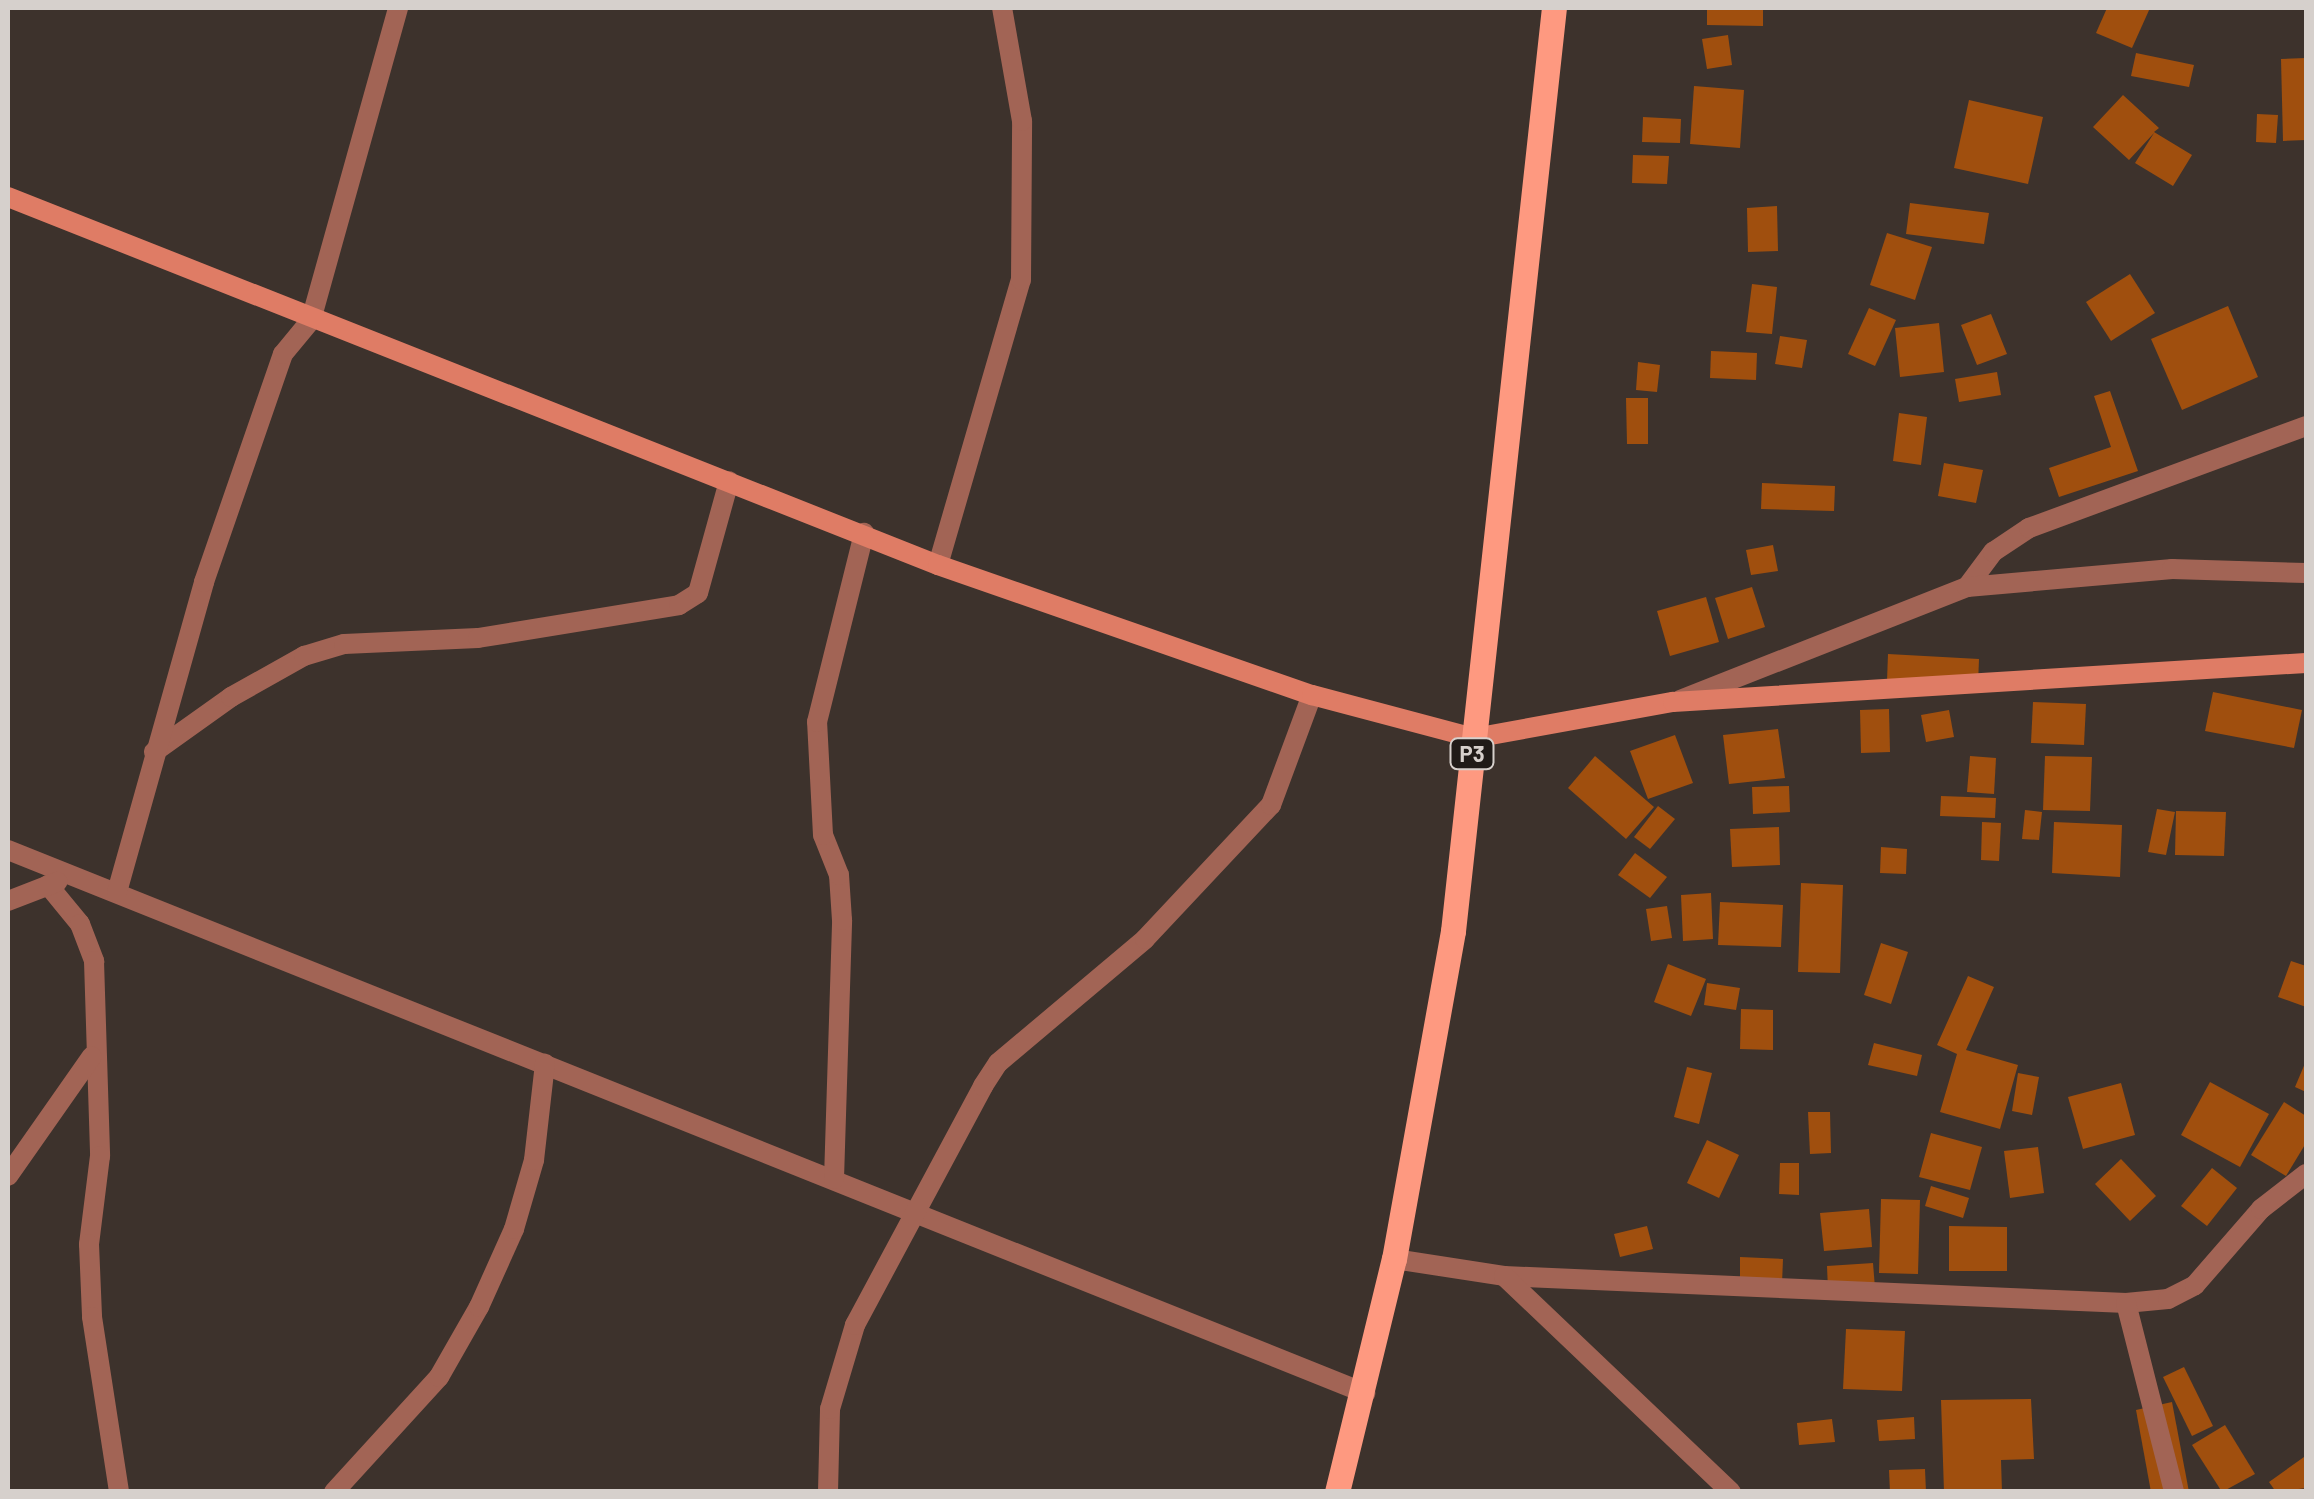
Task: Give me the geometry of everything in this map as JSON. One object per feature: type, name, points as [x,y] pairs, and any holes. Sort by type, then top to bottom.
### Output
[{"type":"main road","name":"P3","points":[[1337,1492],[1365,1393],[1394,1259],[1453,931],[1554,8]]},
{"type":"main road","points":[[8,197],[938,565],[1312,695],[1474,738],[1674,702],[2306,663]]},
{"type":"street","points":[[117,892],[204,582],[283,354],[311,320],[398,8]]},
{"type":"street","points":[[938,565],[1021,280],[1022,121],[1002,8]]},
{"type":"street","points":[[1966,587],[1993,552],[2029,528],[2306,426]]},
{"type":"street","points":[[154,752],[231,697],[330,648],[478,638],[679,605],[698,594],[730,481]]},
{"type":"street","points":[[834,1179],[842,906],[823,835],[817,722],[864,533]]},
{"type":"street","points":[[1674,702],[1966,587],[2172,569],[2306,572]]},
{"type":"street","points":[[828,1492],[830,1409],[855,1325],[998,1063],[1145,940],[1270,805],[1312,695]]},
{"type":"street","points":[[8,850],[1365,1393]]},
{"type":"street","points":[[8,901],[73,875]]},
{"type":"street","points":[[48,885],[80,924],[94,960],[92,1056],[100,1156],[90,1244],[92,1317],[119,1492]]},
{"type":"street","points":[[8,1176],[92,1056]]},
{"type":"street","points":[[334,1492],[439,1377],[480,1306],[534,1160],[545,1064]]},
{"type":"street","points":[[1394,1259],[1504,1276],[2126,1304],[2168,1299],[2195,1285],[2261,1209],[2306,1174]]},
{"type":"street","points":[[1504,1276],[1731,1492]]},
{"type":"street","points":[[2126,1304],[2174,1492]]},
{"type":"building","points":[[1707,8],[1763,8],[1763,26],[1707,25]]},
{"type":"building","points":[[2107,8],[2150,8],[2132,48],[2096,33]]},
{"type":"building","points":[[1728,35],[1732,65],[1707,69],[1702,39]]},
{"type":"building","points":[[2136,53],[2194,65],[2189,87],[2131,76]]},
{"type":"building","points":[[2306,58],[2306,140],[2283,141],[2281,59]]},
{"type":"building","points":[[1694,86],[1744,90],[1740,148],[1690,144]]},
{"type":"building","points":[[2123,95],[2159,128],[2154,132],[2192,155],[2173,186],[2135,163],[2154,133],[2129,160],[2093,127]]},
{"type":"building","points":[[1969,100],[2043,117],[2028,184],[1954,168]]},
{"type":"building","points":[[2257,114],[2278,115],[2276,143],[2256,142]]},
{"type":"building","points":[[1643,117],[1681,119],[1680,143],[1642,142]]},
{"type":"building","points":[[1633,155],[1669,156],[1667,184],[1632,183]]},
{"type":"building","points":[[1910,203],[1989,213],[1984,244],[1906,234]]},
{"type":"building","points":[[1777,206],[1778,251],[1748,252],[1747,208]]},
{"type":"building","points":[[1887,233],[1932,247],[1915,300],[1870,285]]},
{"type":"building","points":[[2130,274],[2155,313],[2111,341],[2086,302]]},
{"type":"building","points":[[1752,284],[1777,287],[1772,334],[1746,332]]},
{"type":"building","points":[[2228,306],[2258,377],[2182,410],[2151,339]]},
{"type":"building","points":[[1869,308],[1896,320],[1875,366],[1848,354]]},
{"type":"building","points":[[1991,314],[2007,354],[1977,365],[1961,325]]},
{"type":"building","points":[[1939,323],[1944,372],[1900,377],[1895,328]]},
{"type":"building","points":[[1780,336],[1807,340],[1802,368],[1775,364]]},
{"type":"building","points":[[1711,351],[1757,353],[1756,380],[1710,378]]},
{"type":"building","points":[[1638,362],[1660,365],[1657,392],[1636,390]]},
{"type":"building","points":[[1997,372],[2001,395],[1959,402],[1955,379]]},
{"type":"building","points":[[2110,391],[2138,471],[2059,497],[2049,468],[2111,447],[2094,396]]},
{"type":"building","points":[[1626,398],[1648,398],[1648,444],[1627,444]]},
{"type":"building","points":[[1899,413],[1927,417],[1921,465],[1893,461]]},
{"type":"building","points":[[1944,463],[1983,470],[1976,503],[1938,496]]},
{"type":"building","points":[[1762,483],[1835,486],[1834,511],[1761,509]]},
{"type":"building","points":[[1773,545],[1778,571],[1751,575],[1746,550]]},
{"type":"building","points":[[1752,587],[1765,627],[1728,639],[1715,598]]},
{"type":"building","points":[[1706,597],[1719,642],[1670,656],[1657,611]]},
{"type":"building","points":[[1888,654],[1979,659],[1978,685],[1887,681]]},
{"type":"building","points":[[2213,692],[2302,710],[2294,748],[2205,731]]},
{"type":"building","points":[[2033,702],[2086,704],[2084,745],[2031,743]]},
{"type":"building","points":[[1889,709],[1890,752],[1861,753],[1860,710]]},
{"type":"building","points":[[1949,710],[1954,737],[1926,742],[1921,715]]},
{"type":"building","points":[[1778,729],[1785,778],[1729,784],[1723,735]]},
{"type":"building","points":[[1675,735],[1693,783],[1648,799],[1630,751]]},
{"type":"building","points":[[1595,756],[1654,807],[1626,839],[1568,788]]},
{"type":"building","points":[[1970,756],[1996,758],[1994,794],[1967,792]]},
{"type":"building","points":[[2045,756],[2092,757],[2090,811],[2043,810]]},
{"type":"building","points":[[1789,786],[1790,812],[1753,814],[1752,787]]},
{"type":"building","points":[[1941,796],[1996,798],[1995,818],[1940,816]]},
{"type":"building","points":[[1658,806],[1675,819],[1650,849],[1634,837]]},
{"type":"building","points":[[2157,809],[2175,812],[2166,855],[2148,852]]},
{"type":"building","points":[[2025,810],[2042,812],[2039,840],[2022,839]]},
{"type":"building","points":[[2176,811],[2226,812],[2224,856],[2175,855]]},
{"type":"building","points":[[1982,822],[2001,823],[1999,861],[1981,860]]},
{"type":"building","points":[[2054,822],[2122,825],[2120,877],[2052,873]]},
{"type":"building","points":[[1779,827],[1780,865],[1732,867],[1730,829]]},
{"type":"building","points":[[1881,847],[1907,849],[1906,874],[1880,873]]},
{"type":"building","points":[[1635,853],[1667,877],[1650,898],[1618,875]]},
{"type":"building","points":[[1801,883],[1843,885],[1840,973],[1798,972]]},
{"type":"building","points":[[1711,893],[1713,939],[1683,941],[1681,895]]},
{"type":"building","points":[[1720,902],[1783,905],[1781,947],[1718,945]]},
{"type":"building","points":[[1667,906],[1672,938],[1651,941],[1646,909]]},
{"type":"building","points":[[1881,943],[1908,952],[1891,1004],[1864,995]]},
{"type":"building","points":[[2291,961],[2306,966],[2306,1007],[2278,997]]},
{"type":"building","points":[[1668,964],[1706,979],[1691,1016],[1654,1002]]},
{"type":"building","points":[[1968,976],[1994,987],[1966,1050],[2018,1065],[2000,1129],[1940,1112],[1957,1054],[1937,1045]]},
{"type":"building","points":[[1707,983],[1740,988],[1736,1010],[1704,1005]]},
{"type":"building","points":[[1741,1009],[1773,1010],[1773,1050],[1740,1049]]},
{"type":"building","points":[[1874,1043],[1922,1055],[1917,1076],[1868,1065]]},
{"type":"building","points":[[2306,1061],[2306,1092],[2295,1087]]},
{"type":"building","points":[[1687,1067],[1712,1073],[1699,1124],[1674,1117]]},
{"type":"building","points":[[2018,1073],[2039,1077],[2032,1115],[2012,1111]]},
{"type":"building","points":[[2210,1082],[2269,1114],[2240,1167],[2181,1135]]},
{"type":"building","points":[[2121,1083],[2135,1135],[2083,1149],[2068,1097]]},
{"type":"building","points":[[2284,1102],[2306,1116],[2306,1143],[2286,1176],[2251,1155]]},
{"type":"building","points":[[1808,1112],[1830,1112],[1831,1153],[1810,1154]]},
{"type":"building","points":[[1931,1133],[1982,1147],[1970,1190],[1919,1177]]},
{"type":"building","points":[[1707,1140],[1739,1155],[1719,1198],[1687,1183]]},
{"type":"building","points":[[2038,1147],[2044,1193],[2010,1198],[2004,1151]]},
{"type":"building","points":[[2121,1159],[2156,1196],[2130,1221],[2095,1184]]},
{"type":"building","points":[[1780,1163],[1799,1163],[1799,1195],[1779,1194]]},
{"type":"building","points":[[2212,1168],[2237,1188],[2207,1226],[2181,1206]]},
{"type":"building","points":[[1931,1186],[1969,1198],[1963,1218],[1925,1206]]},
{"type":"building","points":[[1881,1199],[1920,1200],[1918,1274],[1879,1273]]},
{"type":"building","points":[[1869,1209],[1872,1247],[1824,1251],[1820,1213]]},
{"type":"building","points":[[1647,1226],[1653,1249],[1620,1257],[1614,1234]]},
{"type":"building","points":[[1949,1226],[2007,1227],[2007,1271],[1949,1271]]},
{"type":"building","points":[[1740,1257],[1783,1259],[1782,1284],[1740,1282]]},
{"type":"building","points":[[1873,1263],[1875,1288],[1828,1290],[1827,1266]]},
{"type":"building","points":[[1846,1329],[1905,1331],[1902,1391],[1843,1389]]},
{"type":"building","points":[[2184,1367],[2213,1426],[2192,1436],[2163,1377]]},
{"type":"building","points":[[2031,1399],[2034,1459],[2001,1460],[2002,1492],[1944,1492],[1941,1400]]},
{"type":"building","points":[[2172,1402],[2189,1492],[2151,1492],[2136,1410]]},
{"type":"building","points":[[1914,1417],[1915,1439],[1879,1441],[1877,1420]]},
{"type":"building","points":[[1832,1419],[1835,1442],[1799,1445],[1797,1423]]},
{"type":"building","points":[[2225,1425],[2255,1474],[2222,1492],[2192,1445]]},
{"type":"building","points":[[2304,1457],[2306,1488],[2276,1492],[2269,1482]]},
{"type":"building","points":[[1925,1469],[1926,1492],[1890,1492],[1889,1470]]}]
